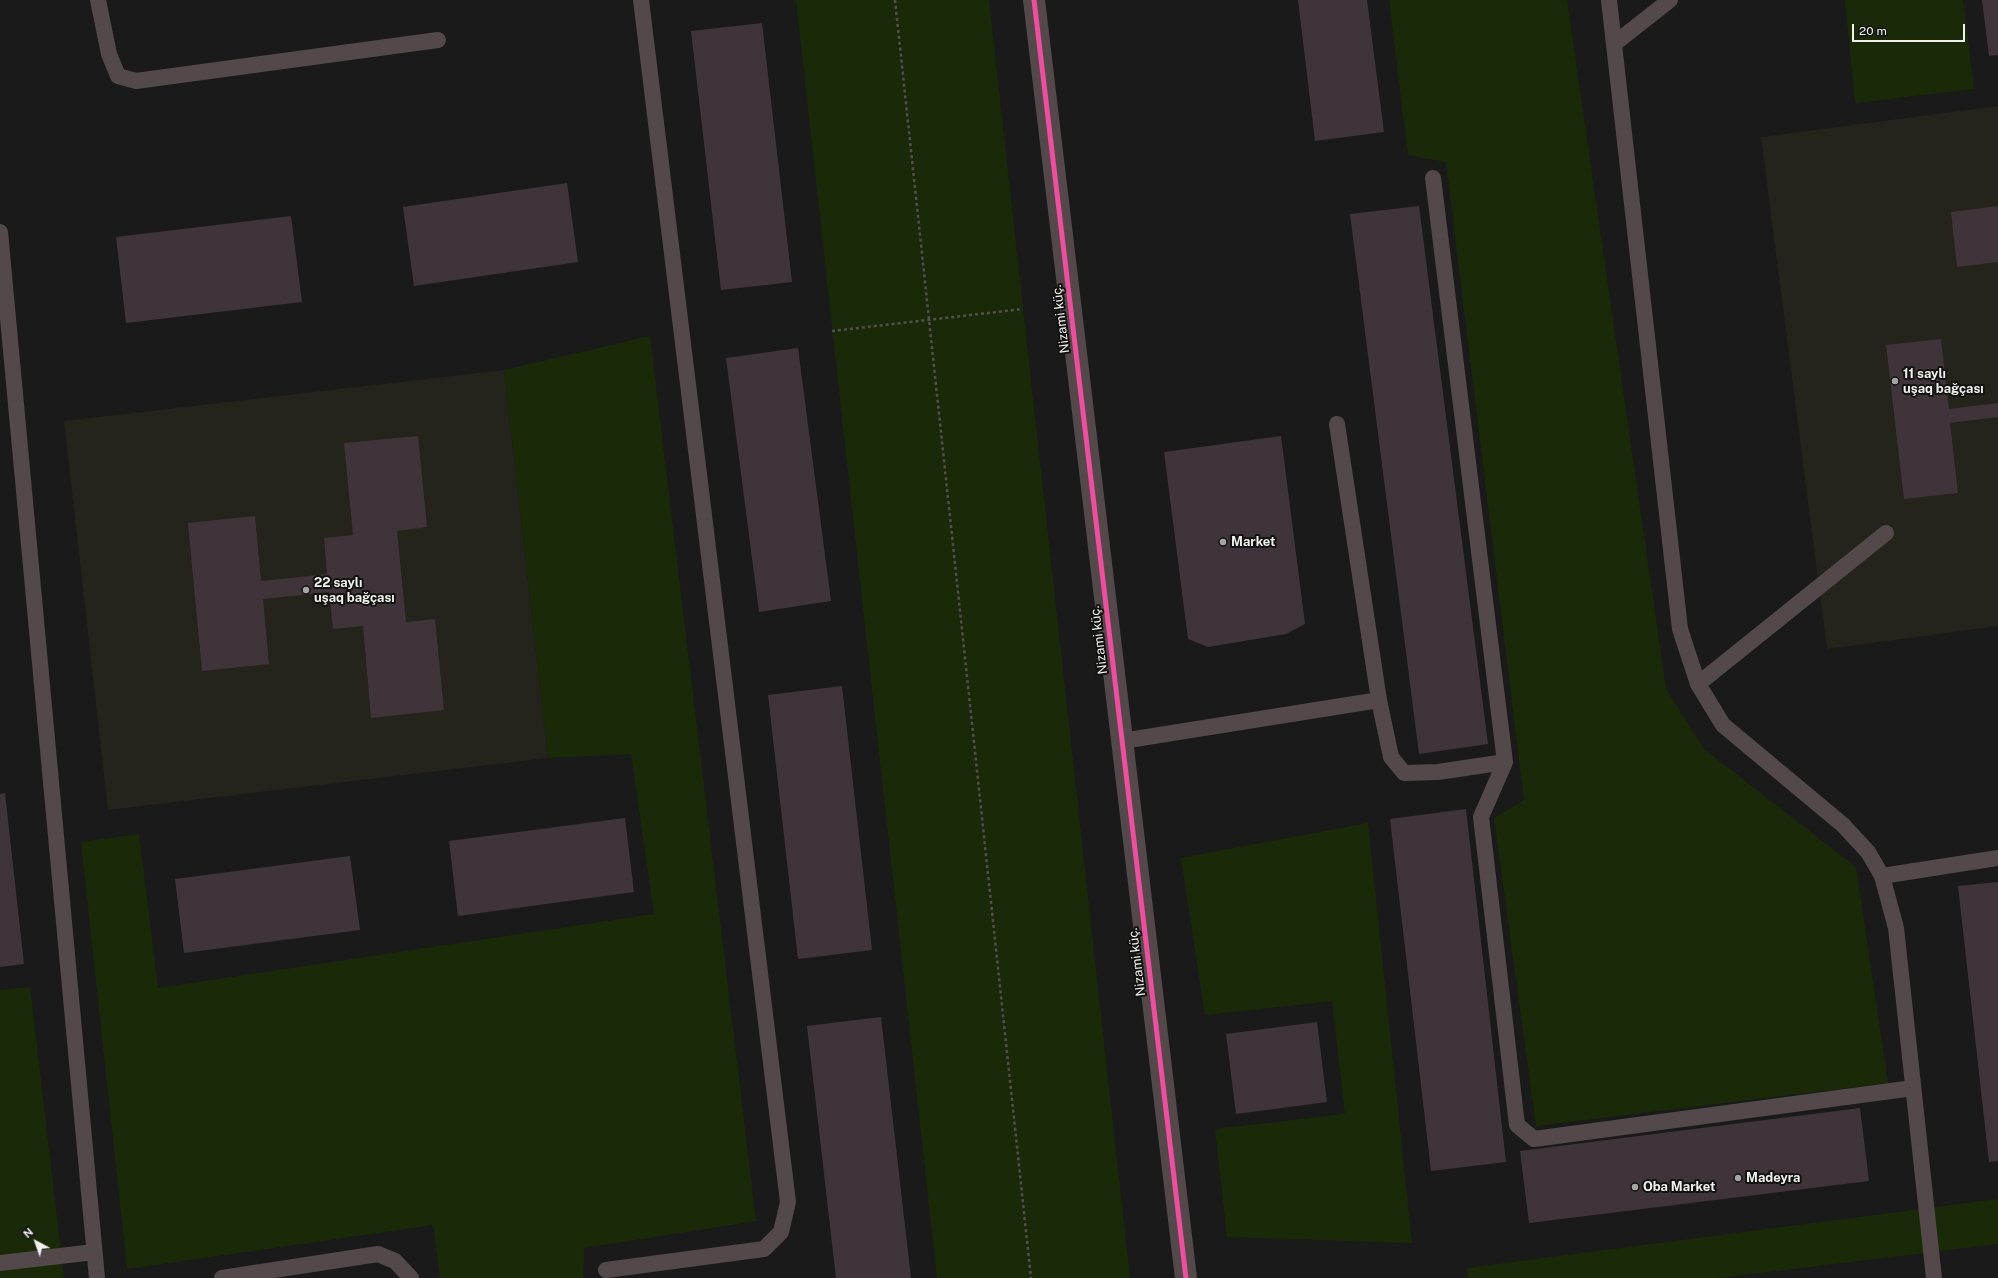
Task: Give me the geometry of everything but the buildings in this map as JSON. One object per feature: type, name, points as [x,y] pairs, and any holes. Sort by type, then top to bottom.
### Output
[{"type":"street","name":"Nizami küç.","points":[[1034,0],[1186,1278]]},
{"type":"lane","points":[[98,0],[109,54],[118,76],[136,82],[438,40]]},
{"type":"lane","points":[[606,1270],[764,1249],[781,1232],[788,1202],[641,0]]},
{"type":"lane","points":[[1609,0],[1680,629],[1698,684],[1723,725],[1843,825],[1868,852],[1882,876],[1896,928],[1934,1278]]},
{"type":"lane","points":[[1614,44],[1670,0]]},
{"type":"lane","points":[[1433,178],[1505,762],[1481,817],[1517,1125],[1534,1139],[1913,1088]]},
{"type":"lane","points":[[0,232],[97,1278]]},
{"type":"lane","points":[[1337,424],[1379,700],[1391,757],[1404,773],[1438,772],[1505,762]]},
{"type":"lane","points":[[1698,684],[1886,533]]},
{"type":"lane","points":[[1122,741],[1379,700]]},
{"type":"lane","points":[[1882,876],[1998,858]]},
{"type":"lane","points":[[0,1263],[94,1252]]},
{"type":"lane","points":[[222,1278],[378,1254],[395,1260],[411,1278]]},
{"type":"path","points":[[895,0],[1031,1278]]},
{"type":"path","points":[[832,331],[929,318],[1023,309]]},
{"type":"shaded area","name":"11 saylı uşaq bağçası","points":[[1998,106],[1998,626],[1827,649],[1761,137]]},
{"type":"shaded area","name":"22 saylı uşaq bağçası","points":[[504,370],[548,758],[108,810],[64,421]]},
{"type":"green space","points":[[796,0],[989,0],[1130,1278],[937,1278]]},
{"type":"green space","points":[[1389,0],[1567,0],[1666,689],[1704,749],[1856,867],[1888,1083],[1536,1126],[1494,818],[1524,800],[1446,162],[1408,155]]},
{"type":"green space","points":[[1845,0],[1963,0],[1974,89],[1855,103]]},
{"type":"green space","points":[[650,336],[756,1221],[584,1248],[583,1278],[440,1278],[433,1225],[127,1269],[81,842],[139,834],[158,988],[654,914],[631,754],[548,758],[504,370]]},
{"type":"green space","points":[[1368,823],[1412,1243],[1227,1237],[1215,1129],[1345,1114],[1332,1001],[1205,1015],[1181,858]]},
{"type":"green space","points":[[30,987],[64,1278],[0,1278],[0,990]]},
{"type":"green space","points":[[1998,1199],[1998,1244],[1718,1278],[1468,1278],[1467,1268]]},
{"type":"cycle path","points":[[1034,0],[1186,1278]]},
{"type":"place","name":"11 saylı uşaq bağçası","points":[[1895,381]]},
{"type":"place","name":"Market","points":[[1223,542]]},
{"type":"place","name":"22 saylı uşaq bağçası","points":[[306,590]]},
{"type":"place","name":"Madeyra","points":[[1738,1178]]},
{"type":"place","name":"Oba Market","points":[[1635,1187]]}]
